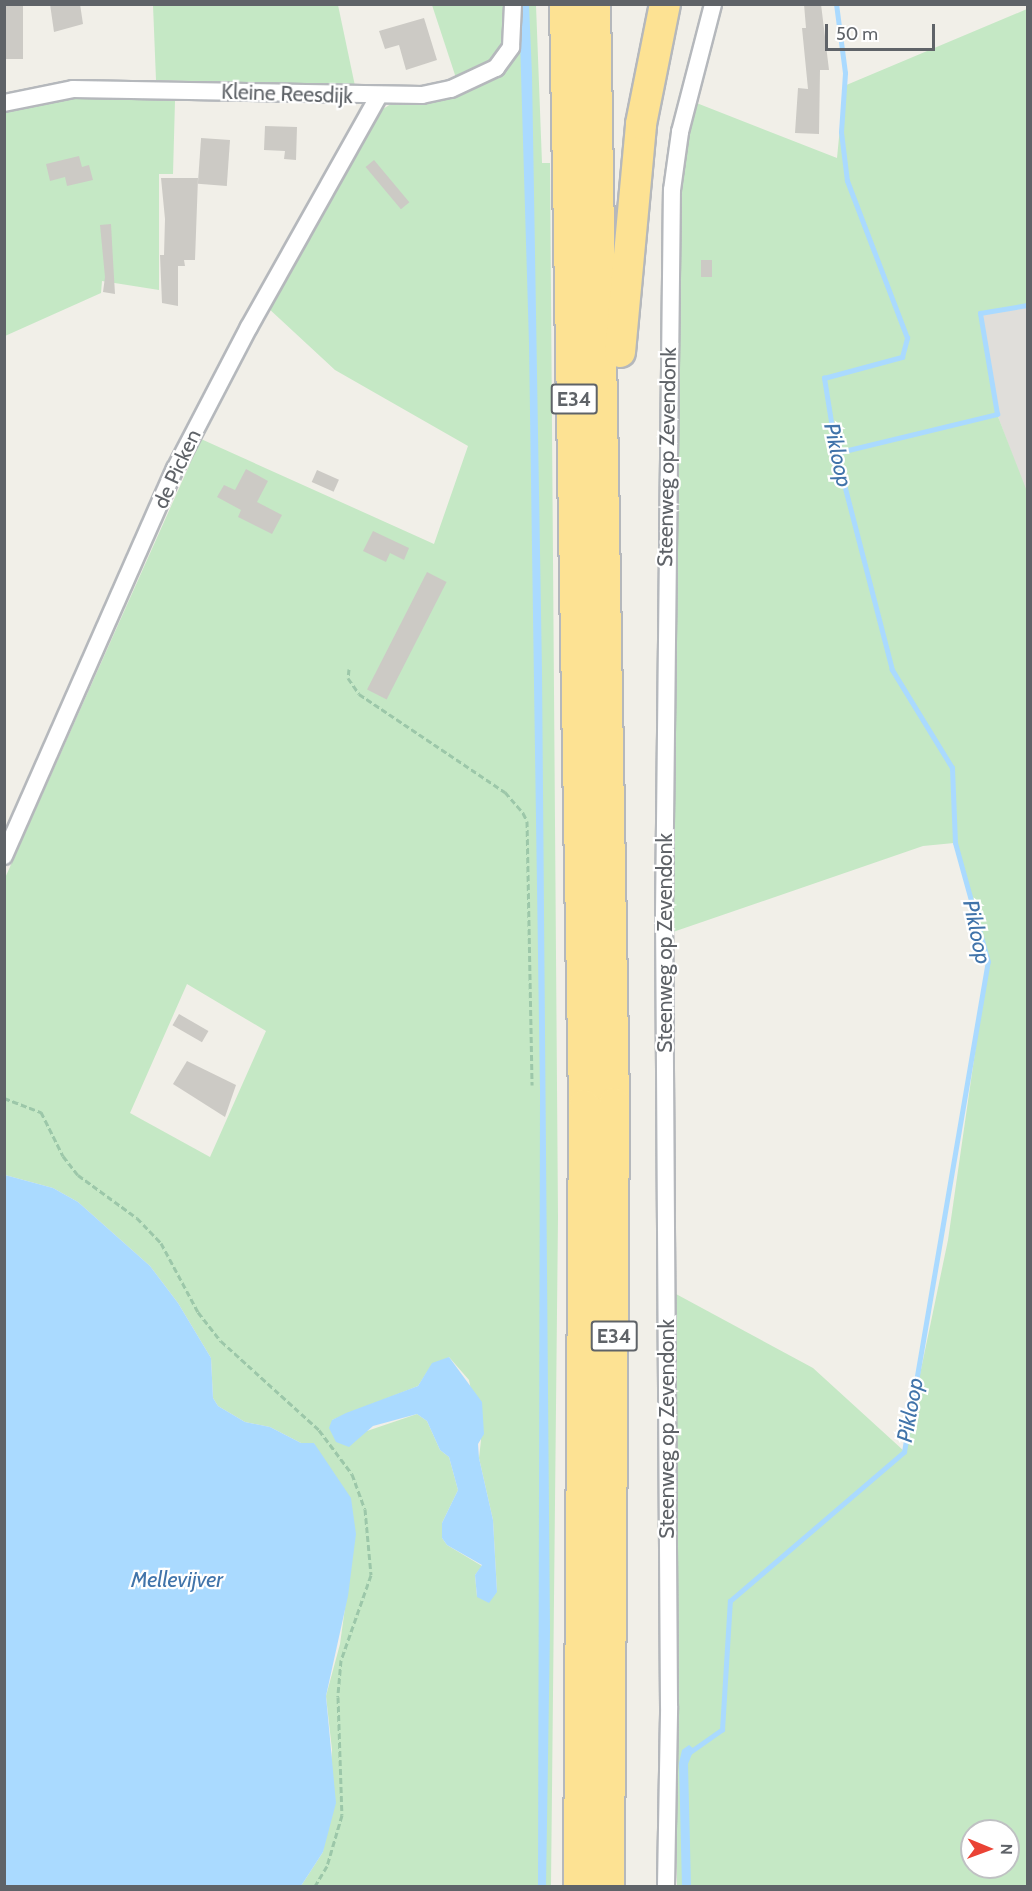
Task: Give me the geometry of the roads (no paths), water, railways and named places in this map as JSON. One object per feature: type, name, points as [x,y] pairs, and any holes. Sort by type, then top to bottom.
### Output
[{"type":"highway","name":"E34","points":[[566,4],[585,1105],[579,1887]]},
{"type":"highway","name":"E34","points":[[595,4],[604,403],[614,1103],[609,1887]]},
{"type":"highway","points":[[604,403],[620,358],[641,124],[665,4]]},
{"type":"street","name":"Kleine Reesdijk","points":[[4,103],[73,89],[378,97],[422,95],[451,88],[496,68],[511,47],[513,4]]},
{"type":"street","name":"Steenweg op Zevendonk","points":[[666,1887],[669,1706],[664,891],[672,202],[680,132],[713,4]]},
{"type":"street","name":"de Picken","points":[[4,856],[175,469],[249,327],[378,97]]},
{"type":"water","points":[[519,5],[529,5],[532,74],[542,671],[550,1630],[546,1886],[538,1886],[540,1091],[529,344]]},
{"type":"water","name":"Mellevijver","points":[[5,1175],[53,1188],[78,1202],[150,1266],[178,1303],[211,1358],[213,1398],[218,1406],[245,1422],[270,1427],[301,1443],[314,1443],[351,1498],[356,1534],[348,1596],[326,1696],[336,1803],[323,1852],[301,1886],[5,1886]]},
{"type":"water","points":[[449,1357],[482,1402],[484,1434],[478,1444],[479,1458],[493,1520],[497,1592],[489,1603],[477,1597],[475,1575],[482,1565],[447,1545],[442,1538],[442,1523],[458,1490],[449,1457],[440,1450],[427,1421],[417,1414],[373,1426],[349,1447],[336,1442],[329,1428],[332,1420],[346,1413],[418,1386],[432,1363]]},
{"type":"water","points":[[689,1745],[694,1749],[688,1764],[691,1886],[682,1886],[679,1763],[682,1750]]},
{"type":"waterway","name":"Pikloop","points":[[690,1752],[722,1730],[730,1601],[904,1452],[988,962],[955,843],[952,768],[892,670],[836,453],[824,378],[902,357],[907,338],[847,181],[841,132],[845,73],[836,4]]},
{"type":"waterway","points":[[836,453],[997,414],[980,313],[1028,305]]}]
